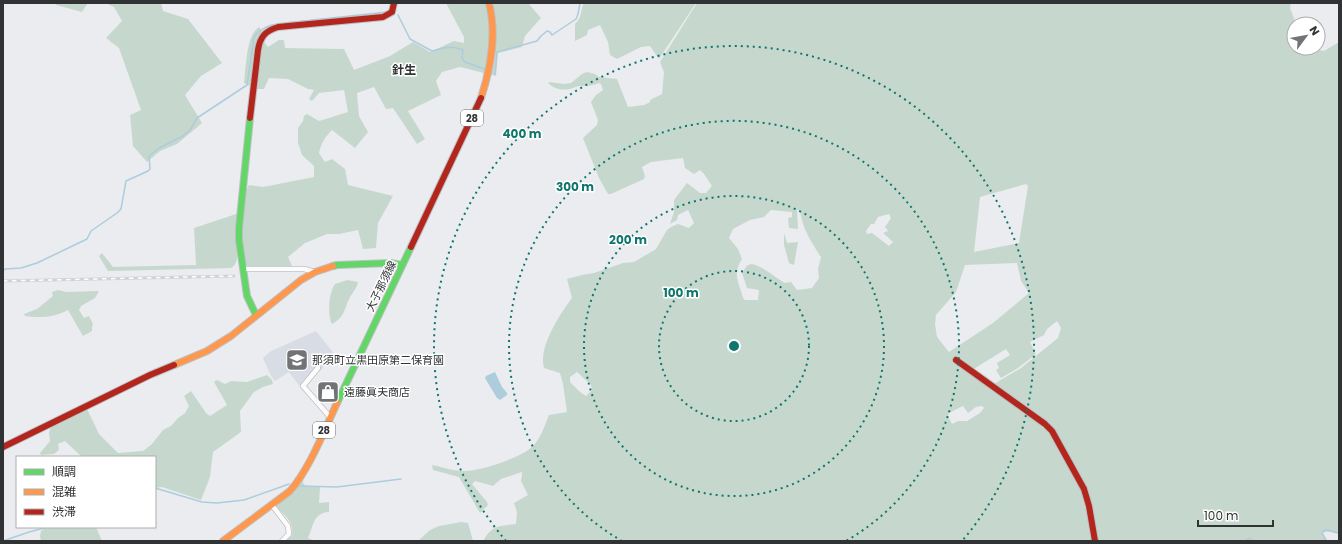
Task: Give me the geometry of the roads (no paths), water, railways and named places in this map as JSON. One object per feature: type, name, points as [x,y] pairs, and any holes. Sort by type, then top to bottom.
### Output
[{"type":"street","points":[[256,315],[247,296],[238,228],[257,56],[261,38],[271,29],[278,27],[384,17],[390,15],[394,11],[394,3]]},
{"type":"street","name":"大子那須線","points":[[223,541],[290,491],[298,482],[474,114],[486,84],[491,62],[492,41],[492,21],[489,3]]},
{"type":"street","points":[[3,447],[150,375],[207,351],[231,336],[300,280],[315,272],[337,265],[391,263],[402,265]]},
{"type":"street","points":[[243,270],[304,269],[315,272]]},
{"type":"street","points":[[956,360],[1004,396],[1045,424],[1052,431],[1084,489],[1096,541]]},
{"type":"street","points":[[318,368],[302,386],[330,417]]},
{"type":"street","points":[[272,505],[288,526],[289,534],[282,541]]},
{"type":"water","points":[[495,372],[502,387],[507,393],[507,395],[500,400],[497,398],[485,378],[486,376]]},
{"type":"waterway","points":[[495,74],[497,52],[537,41],[547,31],[552,35],[576,19],[580,3]]},
{"type":"waterway","points":[[285,23],[387,12]]},
{"type":"waterway","points":[[398,15],[410,39],[432,51],[451,47],[459,48],[463,50],[462,58],[465,62],[484,69]]},
{"type":"waterway","points":[[3,271],[5,269],[21,268],[37,263],[87,239],[91,231],[117,213],[121,209],[126,181],[150,169],[149,156],[159,148],[183,136],[190,130],[197,118],[247,85],[254,37],[264,28],[278,24]]},
{"type":"waterway","points":[[300,486],[337,487],[401,479]]},
{"type":"waterway","points":[[156,488],[202,502],[217,503],[244,500],[289,484]]},
{"type":"waterway","points":[[3,541],[44,528]]},
{"type":"waterway","points":[[1326,541],[1322,533],[1323,531],[1327,530],[1339,533]]},
{"type":"waterway","points":[[1245,541],[1249,538],[1253,541]]},
{"type":"railway","points":[[3,281],[234,276]]},
{"type":"place","name":"那須町立黒田原第二保育園","points":[[297,360]]},
{"type":"place","name":"遠藤眞夫商店","points":[[328,392]]},
{"type":"district","name":"針生","points":[[404,69]]}]
